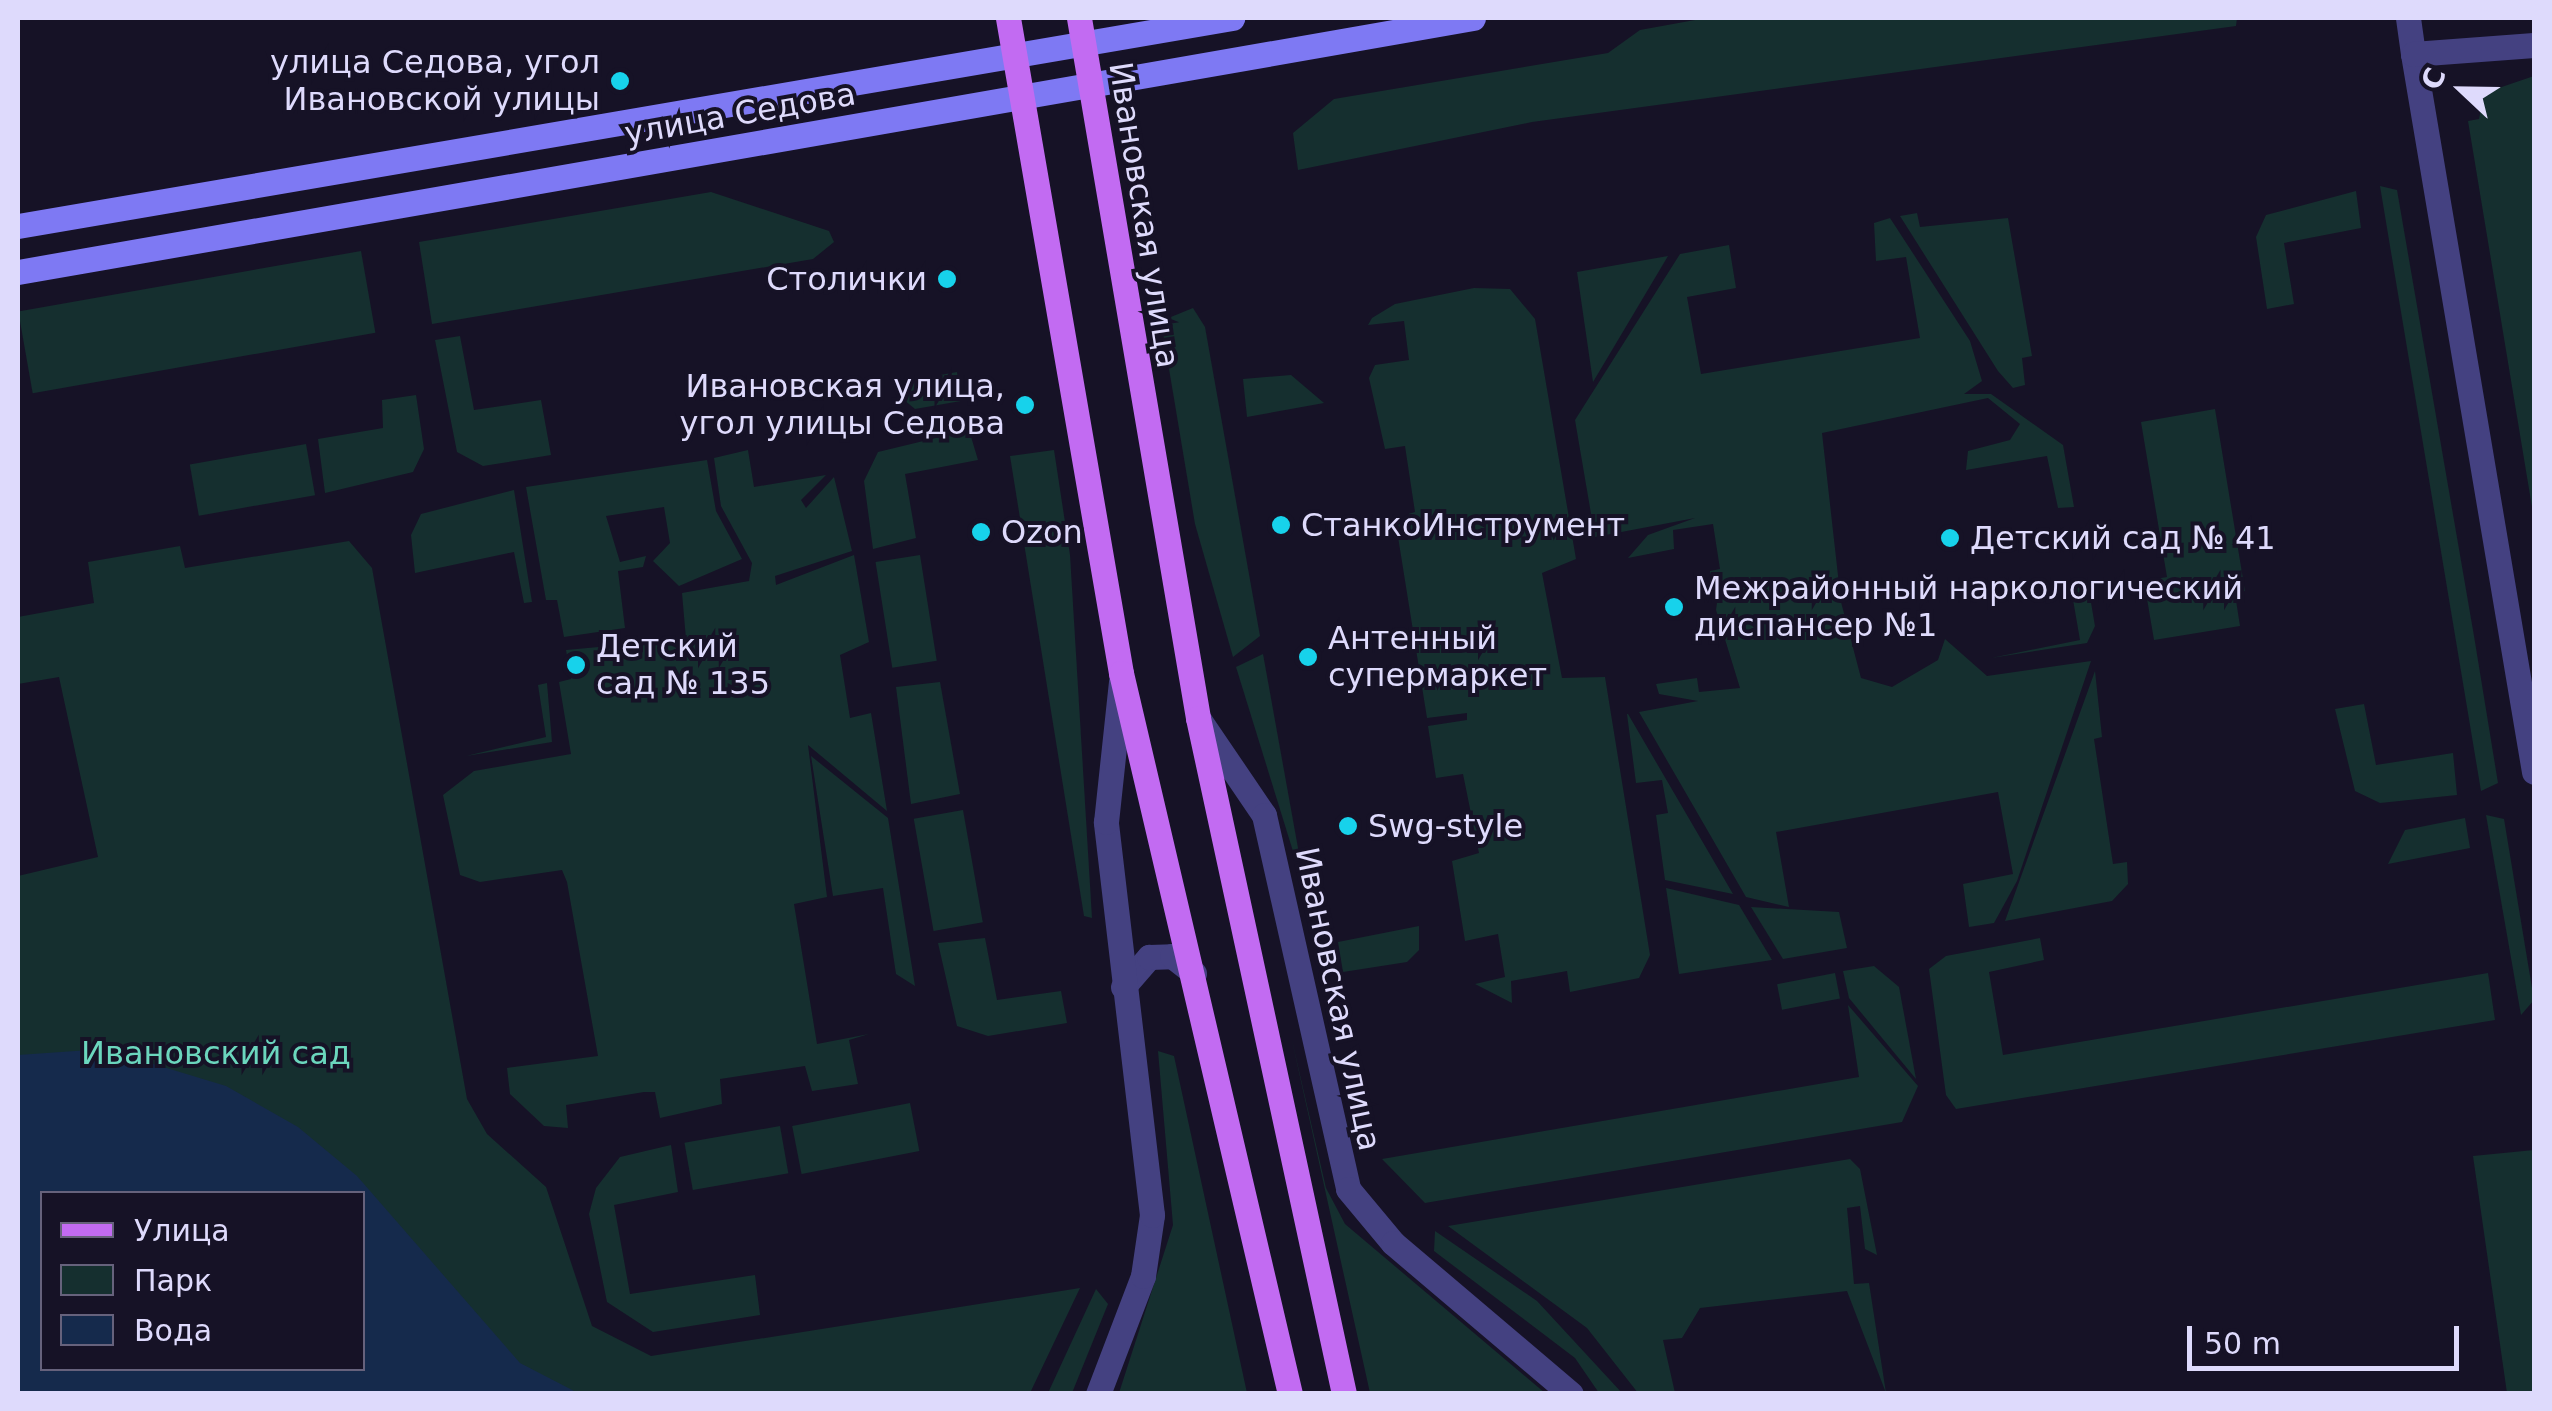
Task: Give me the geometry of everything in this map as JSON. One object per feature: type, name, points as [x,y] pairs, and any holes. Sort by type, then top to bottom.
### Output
[{"type":"main road","points":[[1008,18],[1122,673],[1290,1394]]},
{"type":"main road","name":"улица Седова","points":[[18,226],[1012,53],[1081,29],[1232,18]]},
{"type":"main road","name":"улица Седова","points":[[18,272],[1473,18]]},
{"type":"main road","name":"Ивановская улица","points":[[1081,29],[1198,718],[1344,1394]]},
{"type":"street","points":[[2408,18],[2534,772]]},
{"type":"street","points":[[2413,54],[2534,45]]},
{"type":"street","points":[[1098,1394],[1152,1226],[1106,822],[1122,673]]},
{"type":"street","name":"Ивановская улица","points":[[1198,718],[1264,815],[1348,1189],[1394,1244],[1570,1394]]},
{"type":"street","points":[[1123,988],[1149,957],[1172,956],[1194,973]]},
{"type":"green space","points":[[1706,18],[2237,18],[2236,26],[1532,122],[1298,170],[1293,133],[1334,99],[1608,53],[1640,30]]},
{"type":"green space","points":[[2534,76],[2534,519],[2468,121],[2479,119],[2484,93]]},
{"type":"green space","points":[[2380,186],[2397,190],[2474,636],[2498,783],[2481,791]]},
{"type":"green space","points":[[2356,191],[2361,228],[2284,243],[2294,304],[2267,309],[2256,237],[2266,215]]},
{"type":"green space","points":[[711,192],[829,231],[834,242],[813,259],[432,324],[419,242]]},
{"type":"green space","points":[[1917,213],[1920,227],[2008,218],[2032,356],[2022,358],[2025,385],[2013,388],[1998,371],[1900,216]]},
{"type":"green space","points":[[1890,218],[1970,341],[1982,381],[1964,394],[1991,394],[2063,445],[2074,507],[2058,508],[2047,456],[1966,470],[1968,451],[2010,440],[2020,424],[1988,398],[1822,433],[1841,602],[1861,678],[1892,687],[1938,660],[1945,639],[1987,676],[2091,661],[2017,881],[1994,923],[1969,927],[1963,884],[2013,874],[1998,792],[1776,832],[1789,907],[1746,897],[1639,712],[1698,701],[1659,694],[1656,684],[1697,678],[1699,692],[1740,688],[1716,610],[1719,588],[1711,588],[1710,571],[1720,569],[1713,524],[1673,530],[1674,549],[1628,558],[1648,535],[1695,518],[1595,537],[1575,420],[1680,254],[1729,245],[1736,288],[1687,297],[1701,374],[1920,338],[1906,257],[1876,261],[1874,223]]},
{"type":"green space","points":[[361,251],[375,333],[33,393],[18,311]]},
{"type":"green space","points":[[1668,256],[1593,382],[1577,272]]},
{"type":"green space","points":[[1474,288],[1510,289],[1535,319],[1576,559],[1542,573],[1562,678],[1605,677],[1650,955],[1639,978],[1570,992],[1567,971],[1511,981],[1512,1003],[1475,984],[1505,977],[1498,934],[1465,941],[1452,861],[1479,853],[1463,774],[1436,778],[1428,726],[1467,720],[1467,713],[1427,718],[1395,518],[1415,512],[1405,446],[1385,449],[1369,378],[1375,365],[1409,360],[1404,321],[1368,325],[1372,318],[1395,304]]},
{"type":"green space","points":[[1193,308],[1205,327],[1260,636],[1233,657],[1195,524],[1161,321]]},
{"type":"green space","points":[[460,336],[474,410],[541,400],[551,455],[483,466],[457,452],[435,340]]},
{"type":"green space","points":[[957,372],[961,401],[915,409],[898,395],[896,383]]},
{"type":"green space","points":[[1291,375],[1324,403],[1247,417],[1243,379]]},
{"type":"green space","points":[[416,395],[424,449],[413,472],[325,493],[318,439],[383,428],[382,400]]},
{"type":"green space","points":[[2215,409],[2245,591],[2235,594],[2240,626],[2154,640],[2144,581],[2167,577],[2141,422]]},
{"type":"green space","points":[[969,430],[978,460],[905,474],[916,538],[873,549],[864,481],[878,452]]},
{"type":"green space","points":[[306,444],[315,495],[199,516],[190,464]]},
{"type":"green space","points":[[748,450],[754,487],[826,475],[801,500],[806,508],[834,477],[852,551],[775,576],[776,585],[854,555],[869,642],[840,655],[850,718],[871,713],[887,811],[808,745],[827,897],[794,904],[817,1044],[869,1034],[849,1040],[858,1084],[812,1091],[805,1066],[720,1079],[722,1104],[660,1118],[655,1092],[644,1092],[566,1105],[568,1128],[544,1126],[510,1094],[507,1068],[598,1056],[567,882],[562,870],[480,882],[460,875],[443,795],[474,771],[571,754],[559,682],[571,679],[566,650],[686,639],[682,593],[749,581],[752,563],[721,506],[714,458]]},
{"type":"green space","points":[[1054,450],[1070,555],[1092,918],[1084,916],[1010,456]]},
{"type":"green space","points":[[707,460],[716,511],[742,559],[679,586],[653,561],[670,543],[664,507],[606,516],[620,562],[646,556],[643,567],[618,571],[625,628],[564,637],[557,600],[546,600],[526,487]]},
{"type":"green space","points":[[514,490],[532,602],[524,603],[514,552],[415,573],[411,535],[421,514]]},
{"type":"green space","name":"Ивановский сад","points":[[349,541],[372,568],[467,1099],[487,1134],[546,1187],[592,1326],[651,1356],[1080,1288],[1030,1393],[18,1394],[18,876],[98,857],[59,677],[18,684],[18,617],[94,603],[88,562],[180,546],[185,568]]},
{"type":"green space","points":[[920,555],[937,661],[892,668],[876,562]]},
{"type":"green space","points":[[2088,585],[2095,626],[2087,643],[1991,658],[2080,640],[2071,588]]},
{"type":"green space","points":[[1263,654],[1300,859],[1296,861],[1236,667]]},
{"type":"green space","points":[[2095,671],[2102,737],[2094,739],[2113,864],[2127,862],[2128,884],[2112,901],[2005,921]]},
{"type":"green space","points":[[940,682],[960,794],[911,804],[896,687]]},
{"type":"green space","points":[[547,683],[552,742],[466,756],[546,737],[538,685]]},
{"type":"green space","points":[[2364,704],[2376,765],[2453,753],[2457,795],[2380,803],[2355,791],[2335,709]]},
{"type":"green space","points":[[1627,714],[1733,894],[1665,880],[1656,815],[1668,813],[1662,780],[1636,783]]},
{"type":"green space","points":[[811,756],[888,818],[915,986],[896,974],[883,888],[833,896]]},
{"type":"green space","points":[[963,810],[983,922],[934,931],[914,819]]},
{"type":"green space","points":[[2486,815],[2504,819],[2534,1000],[2521,1015]]},
{"type":"green space","points":[[2465,818],[2470,848],[2388,864],[2405,830]]},
{"type":"green space","points":[[1666,888],[1739,905],[1772,960],[1679,974]]},
{"type":"green space","points":[[1751,907],[1839,912],[1847,948],[1783,959]]},
{"type":"green space","points":[[1419,926],[1419,950],[1407,962],[1343,972],[1338,942]]},
{"type":"green space","points":[[985,938],[997,1000],[1061,991],[1067,1023],[988,1036],[957,1026],[938,943]]},
{"type":"green space","points":[[2040,938],[2044,960],[1989,972],[2003,1055],[2488,973],[2495,1020],[1956,1109],[1946,1095],[1929,969],[1946,956]]},
{"type":"green space","points":[[1874,966],[1899,987],[1916,1079],[1849,998],[1843,971]]},
{"type":"green space","points":[[1835,973],[1840,999],[1782,1010],[1777,984]]},
{"type":"green space","points":[[1848,1005],[1918,1086],[1902,1122],[1425,1203],[1382,1159],[1859,1077]]},
{"type":"green space","points":[[1291,1036],[1326,1188],[1345,1224],[1545,1393],[1370,1393]]},
{"type":"green space","points":[[1158,1051],[1174,1056],[1247,1393],[1119,1393],[1173,1225]]},
{"type":"green space","points":[[910,1103],[919,1151],[802,1174],[792,1126]]},
{"type":"green space","points":[[780,1126],[788,1173],[693,1190],[684,1143]]},
{"type":"green space","points":[[671,1145],[678,1192],[614,1205],[630,1294],[755,1275],[760,1315],[653,1332],[607,1302],[589,1214],[596,1188],[620,1157]]},
{"type":"green space","points":[[2534,1150],[2534,1393],[2507,1393],[2473,1156]]},
{"type":"green space","points":[[1850,1159],[1860,1169],[1877,1255],[1865,1249],[1860,1206],[1847,1208],[1854,1284],[1869,1283],[1886,1393],[1847,1291],[1700,1308],[1682,1338],[1663,1340],[1675,1393],[1638,1393],[1587,1328],[1448,1226]]},
{"type":"green space","points":[[1435,1231],[1537,1301],[1622,1393],[1599,1393],[1575,1358],[1434,1251]]},
{"type":"green space","points":[[1096,1289],[1108,1304],[1072,1393],[1048,1393]]},
{"type":"water","points":[[104,1049],[226,1086],[298,1127],[357,1176],[520,1363],[578,1393],[18,1393],[18,1055]]},
{"type":"place","name":"улица Седова, угол Ивановской улицы","points":[[620,81]]},
{"type":"place","name":"Столички","points":[[947,279]]},
{"type":"place","name":"Ивановская улица, угол улицы Седова","points":[[1025,405]]},
{"type":"place","name":"СтанкоИнструмент","points":[[1281,525]]},
{"type":"place","name":"Ozon","points":[[981,532]]},
{"type":"place","name":"Детский сад № 41","points":[[1950,538]]},
{"type":"place","name":"Межрайонный наркологический диспансер №1","points":[[1674,607]]},
{"type":"place","name":"Антенный супермаркет","points":[[1308,657]]},
{"type":"place","name":"Детский сад № 135","points":[[576,665]]},
{"type":"place","name":"Swg-style","points":[[1348,826]]}]
